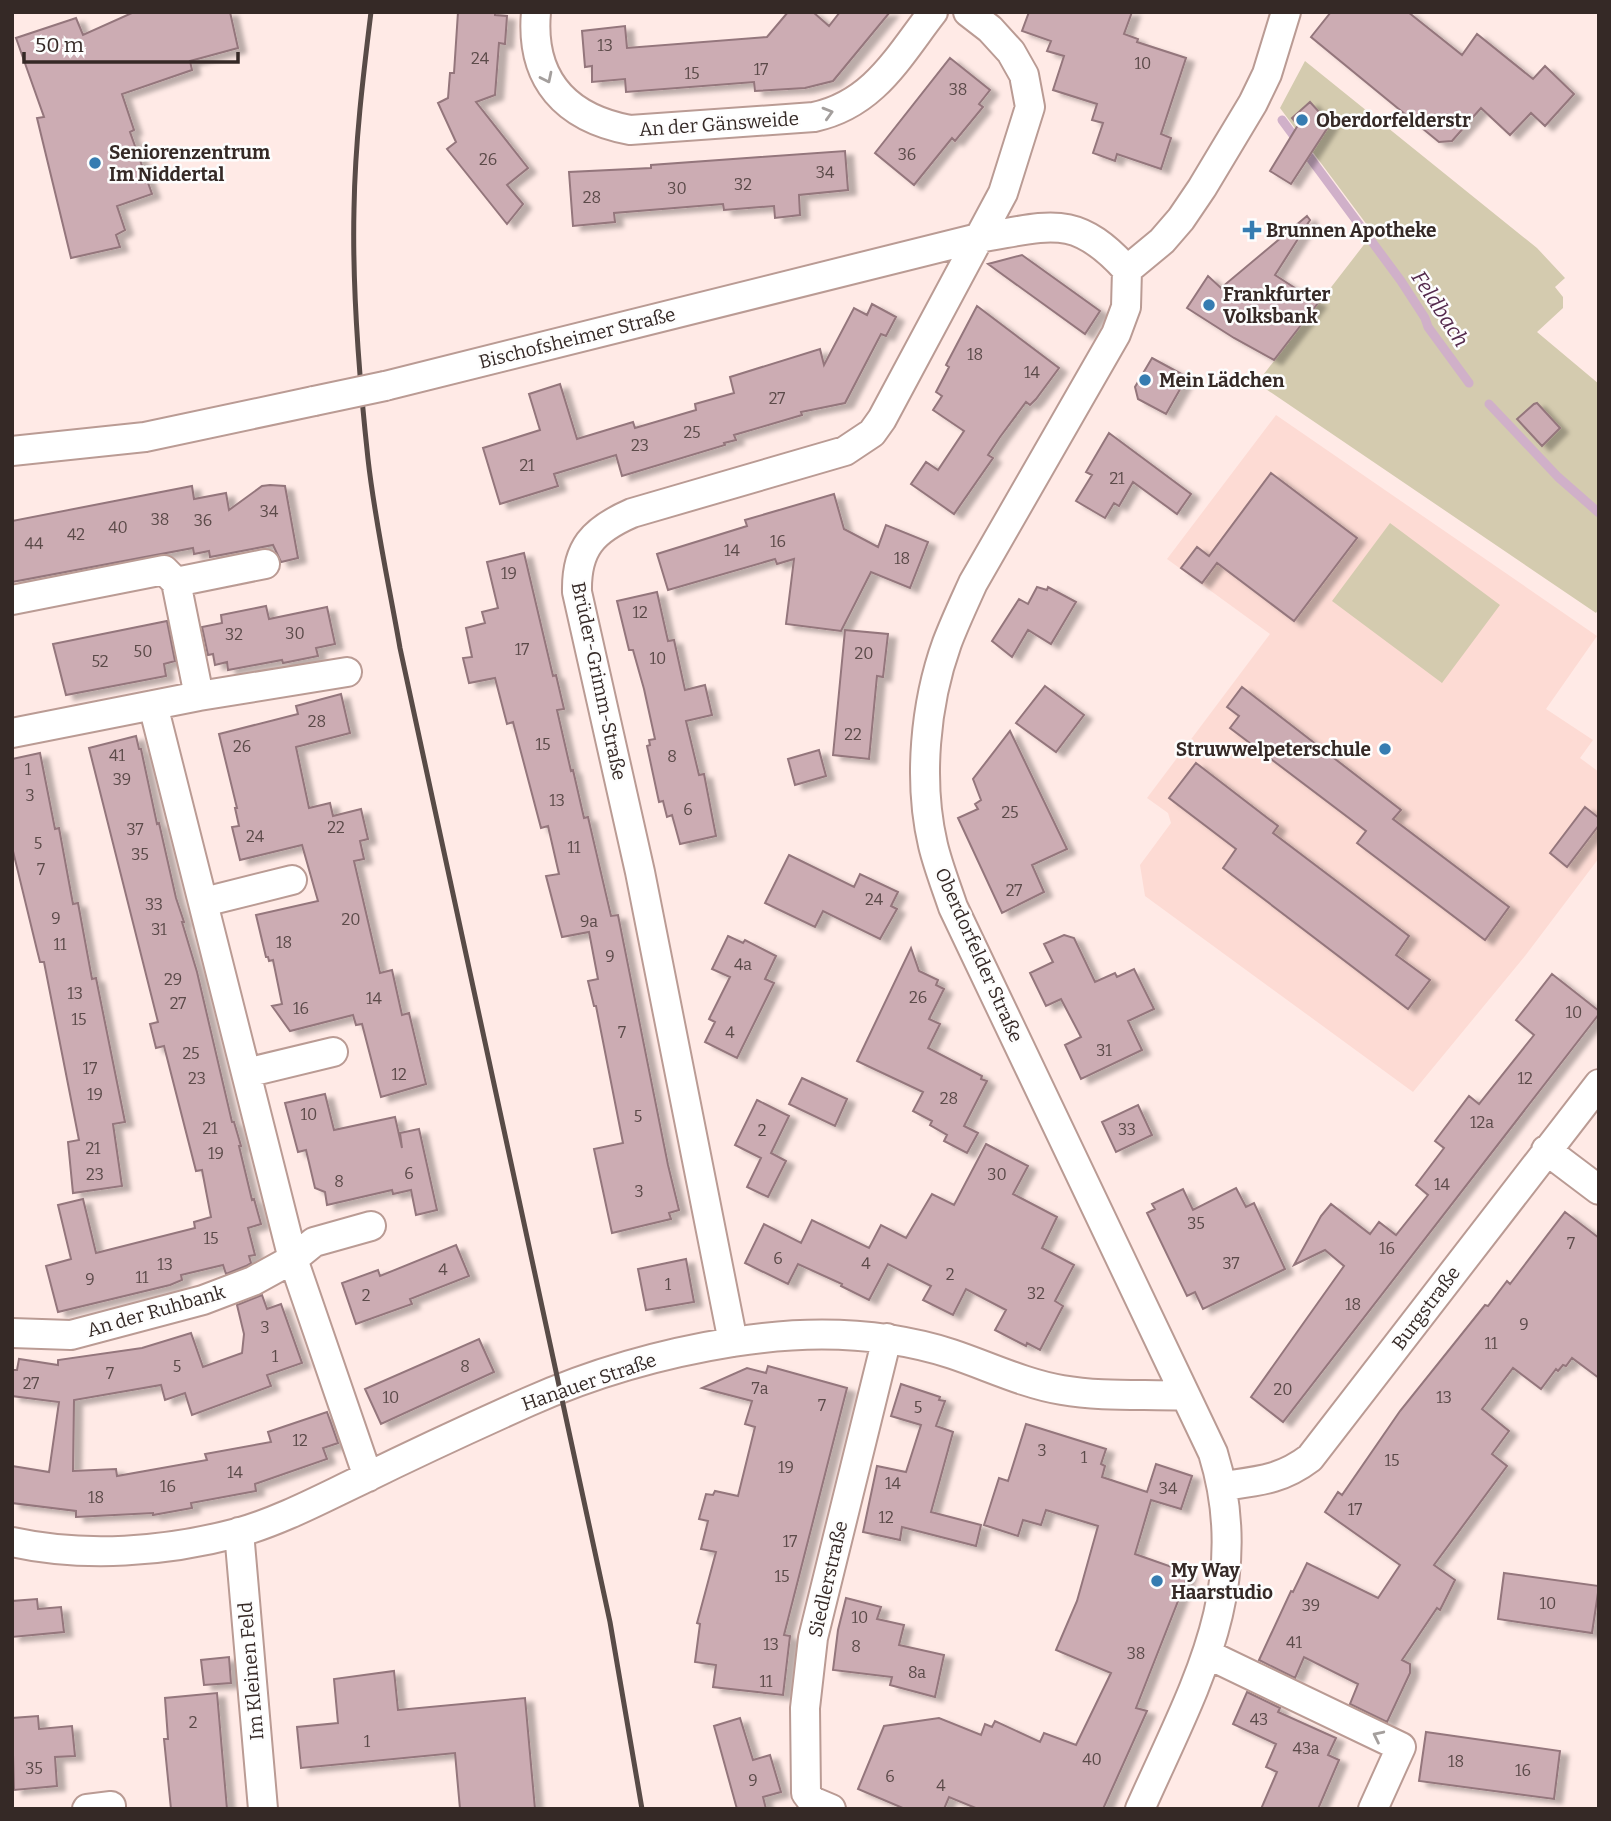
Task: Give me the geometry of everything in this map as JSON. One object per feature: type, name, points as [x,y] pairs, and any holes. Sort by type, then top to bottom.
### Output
[{"type":"street","name":"An der Gänsweide","points":[[536,12],[534,30],[537,52],[553,90],[586,117],[608,126],[630,130],[814,117],[839,110],[866,94],[933,12]]},
{"type":"street","points":[[968,12],[1011,52],[1024,75],[1030,107],[1003,193],[978,238]]},
{"type":"street","points":[[1127,270],[1162,241],[1202,188],[1253,103],[1267,74],[1286,12]]},
{"type":"street","name":"Bischofsheimer Straße","points":[[12,452],[145,437],[385,386],[978,238],[1035,228],[1072,229],[1100,243],[1127,270]]},
{"type":"street","name":"Brüder-Grimm-Straße","points":[[733,1342],[640,873],[577,592],[578,568],[582,552],[591,538],[615,520],[845,451],[860,443],[882,419],[978,238]]},
{"type":"street","name":"Oberdorfelder Straße","points":[[1127,270],[1126,307],[1116,334],[973,583],[947,642],[931,711],[926,782],[933,844],[953,906],[1213,1453],[1223,1486],[1228,1521],[1226,1574],[1217,1624],[1207,1654],[1140,1809]]},
{"type":"street","points":[[176,582],[265,564]]},
{"type":"street","points":[[12,600],[164,570],[176,582],[199,696]]},
{"type":"street","points":[[12,733],[199,696],[347,672]]},
{"type":"street","points":[[153,705],[293,1259],[368,1476]]},
{"type":"street","points":[[204,902],[292,880]]},
{"type":"street","points":[[246,1073],[332,1052]]},
{"type":"street","name":"Burgstraße","points":[[1223,1486],[1271,1479],[1294,1470],[1310,1458],[1599,1084]]},
{"type":"street","points":[[1546,1150],[1599,1190]]},
{"type":"street","name":"An der Ruhbank","points":[[12,1333],[60,1336],[96,1331],[203,1300],[253,1281],[293,1259],[314,1242],[371,1226]]},
{"type":"street","name":"Hanauer Straße","points":[[12,1542],[94,1551],[134,1550],[239,1532],[294,1511],[559,1389],[637,1363],[733,1342],[780,1336],[836,1334],[887,1338],[949,1354],[1040,1385],[1063,1390],[1185,1396]]},
{"type":"street","name":"Siedlerstraße","points":[[831,1809],[812,1801],[806,1793],[805,1709],[808,1671],[818,1612],[887,1338]]},
{"type":"street","name":"Im Kleinen Feld","points":[[239,1532],[263,1809]]},
{"type":"street","points":[[1207,1654],[1401,1747],[1373,1809]]},
{"type":"shaded area","points":[[1305,61],[1537,248],[1565,278],[1555,287],[1563,297],[1563,308],[1537,332],[1599,384],[1599,608],[1596,613],[1257,383],[1373,233],[1280,108]]},
{"type":"shaded area","name":"Struwwelpeterschule","points":[[1276,415],[1597,636],[1546,709],[1593,740],[1580,758],[1599,772],[1599,858],[1525,956],[1413,1092],[1145,896],[1140,865],[1171,823],[1168,813],[1147,798],[1270,634],[1167,559]]},
{"type":"shaded area","points":[[1390,523],[1500,605],[1442,683],[1332,601]]},
{"type":"building","name":"Seniorenzentrum Im Niddertal","points":[[134,12],[230,12],[238,48],[190,61],[192,70],[122,94],[134,130],[130,132],[152,194],[117,206],[125,230],[116,235],[120,247],[71,258],[37,118],[44,117],[16,38],[76,18],[83,35]]},
{"type":"building","points":[[458,12],[495,12],[495,15],[507,16],[505,44],[499,43],[495,95],[476,102],[528,168],[507,185],[523,204],[507,224],[447,149],[456,142],[438,103],[448,98],[450,73],[454,73]]},
{"type":"building","points":[[788,12],[813,12],[829,26],[840,12],[890,12],[833,81],[805,88],[755,91],[754,82],[626,92],[625,79],[592,82],[592,66],[585,67],[582,31],[625,26],[627,48],[767,37]]},
{"type":"building","points":[[1029,12],[1132,12],[1124,34],[1138,39],[1137,42],[1186,58],[1161,134],[1171,138],[1161,169],[1117,154],[1115,161],[1093,153],[1103,123],[1092,120],[1097,104],[1053,90],[1064,56],[1047,51],[1051,41],[1022,31]]},
{"type":"building","points":[[1331,12],[1408,12],[1462,55],[1477,34],[1533,79],[1545,66],[1574,94],[1545,126],[1531,113],[1510,135],[1481,108],[1452,141],[1439,142],[1311,37]]},
{"type":"building","points":[[950,58],[990,90],[979,104],[983,107],[955,141],[952,138],[914,185],[875,153]]},
{"type":"building","points":[[1310,102],[1330,124],[1291,184],[1270,171],[1298,125],[1292,118]]},
{"type":"building","points":[[845,151],[848,190],[799,195],[800,215],[775,218],[774,206],[724,210],[723,204],[614,213],[615,222],[573,226],[569,172],[651,168],[651,165]]},
{"type":"building","points":[[1307,216],[1310,220],[1275,275],[1318,303],[1274,360],[1187,308],[1208,276],[1221,288]]},
{"type":"building","points":[[1022,255],[1100,311],[1085,334],[988,264]]},
{"type":"building","points":[[872,304],[896,317],[886,336],[881,334],[845,403],[801,412],[802,415],[734,435],[736,440],[724,443],[725,445],[622,476],[616,455],[554,474],[558,486],[500,504],[483,448],[540,430],[529,394],[560,384],[577,439],[633,422],[635,428],[696,410],[695,404],[734,393],[730,377],[820,349],[824,365],[854,308],[867,315]]},
{"type":"building","points":[[977,306],[1059,368],[1036,399],[1030,405],[1026,402],[1000,437],[988,455],[993,458],[954,514],[911,484],[926,462],[938,470],[964,431],[933,410],[942,396],[936,392],[949,367],[946,365]]},
{"type":"building","points":[[1152,358],[1187,377],[1166,414],[1138,399],[1135,387]]},
{"type":"building","points":[[1537,403],[1560,428],[1542,446],[1517,419]]},
{"type":"building","points":[[1109,433],[1191,494],[1177,514],[1133,482],[1119,506],[1114,503],[1105,518],[1076,501],[1092,475],[1086,472]]},
{"type":"building","points":[[1271,473],[1357,538],[1294,621],[1217,563],[1202,583],[1181,568],[1197,547],[1209,556]]},
{"type":"building","points":[[192,486],[194,499],[226,493],[229,510],[262,486],[285,486],[298,558],[281,562],[273,545],[210,557],[209,551],[194,554],[193,548],[12,582],[12,521]]},
{"type":"building","points":[[834,494],[844,529],[878,547],[886,525],[928,542],[910,588],[871,572],[841,631],[786,624],[794,559],[777,564],[775,559],[668,590],[657,554],[747,526],[745,520]]},
{"type":"building","points":[[524,553],[553,676],[556,675],[564,709],[557,710],[571,771],[573,770],[584,818],[588,817],[611,916],[618,915],[679,1210],[669,1213],[671,1219],[612,1233],[594,1149],[623,1143],[596,1006],[588,981],[598,979],[589,932],[562,937],[546,876],[559,874],[548,826],[541,828],[513,722],[507,724],[495,678],[469,683],[463,658],[472,657],[466,628],[485,623],[482,612],[498,608],[487,562]]},
{"type":"building","points":[[1037,587],[1047,590],[1048,587],[1076,602],[1051,644],[1028,630],[1012,657],[992,641],[1019,599],[1028,604]]},
{"type":"building","points":[[657,592],[668,641],[674,640],[685,690],[705,685],[712,715],[686,721],[699,775],[704,774],[716,836],[680,844],[672,815],[667,817],[663,801],[659,802],[647,746],[650,745],[649,740],[655,739],[644,689],[633,650],[629,650],[617,601]]},
{"type":"building","points":[[266,606],[269,619],[327,607],[335,644],[316,648],[318,656],[283,663],[282,660],[228,670],[227,662],[215,665],[213,654],[208,655],[202,627],[222,623],[221,615]]},
{"type":"building","points":[[167,621],[175,661],[164,664],[166,676],[66,695],[53,644]]},
{"type":"building","points":[[845,630],[888,634],[883,677],[877,676],[869,759],[833,755]]},
{"type":"building","points":[[1045,686],[1084,715],[1056,752],[1016,723]]},
{"type":"building","points":[[1242,687],[1401,810],[1393,819],[1509,907],[1485,940],[1357,843],[1366,831],[1230,728],[1239,716],[1227,707]]},
{"type":"building","points":[[341,694],[350,733],[296,747],[309,808],[330,803],[333,816],[361,809],[368,839],[360,841],[364,859],[354,861],[380,973],[392,970],[402,1015],[409,1013],[426,1084],[381,1097],[362,1024],[356,1025],[353,1015],[290,1031],[272,1006],[282,1004],[273,960],[269,961],[266,957],[256,915],[318,901],[302,845],[240,860],[232,827],[239,826],[237,808],[219,734],[298,714],[296,706]]},
{"type":"building","points":[[1010,731],[1067,849],[1032,865],[1044,892],[1002,913],[958,818],[978,809],[975,804],[981,800],[973,779]]},
{"type":"building","points":[[136,736],[197,972],[232,1122],[261,1224],[248,1228],[255,1255],[249,1256],[251,1263],[246,1266],[226,1274],[223,1265],[181,1275],[182,1280],[170,1285],[58,1312],[46,1266],[71,1259],[58,1205],[83,1199],[96,1253],[195,1228],[194,1222],[211,1217],[202,1170],[196,1171],[164,1046],[156,1048],[150,1024],[158,1022],[89,748]]},
{"type":"building","points":[[819,750],[826,776],[795,785],[788,759]]},
{"type":"building","points":[[40,753],[55,829],[59,828],[73,904],[78,903],[92,979],[96,978],[125,1122],[113,1124],[122,1186],[73,1193],[68,1142],[79,1140],[44,962],[40,962],[12,847],[12,759]]},
{"type":"building","points":[[1196,763],[1278,826],[1273,833],[1409,936],[1396,955],[1430,980],[1408,1009],[1223,868],[1236,849],[1169,798]]},
{"type":"building","points":[[1585,807],[1599,818],[1599,825],[1567,867],[1550,853]]},
{"type":"building","points":[[789,855],[854,887],[860,874],[898,892],[891,906],[897,909],[880,939],[823,911],[815,927],[765,903]]},
{"type":"building","points":[[1064,935],[1074,938],[1095,982],[1115,973],[1117,977],[1134,969],[1154,1009],[1128,1021],[1142,1050],[1081,1079],[1065,1045],[1081,1037],[1061,999],[1046,1006],[1030,973],[1053,962],[1044,944]]},
{"type":"building","points":[[728,936],[743,943],[745,940],[776,956],[765,979],[774,983],[737,1058],[705,1042],[715,1022],[709,1019],[730,977],[712,969]]},
{"type":"building","points":[[911,948],[919,971],[938,980],[936,985],[944,989],[929,1019],[940,1024],[928,1048],[987,1081],[964,1126],[978,1133],[967,1153],[944,1141],[947,1135],[930,1125],[932,1121],[913,1111],[923,1092],[857,1061]]},
{"type":"building","points":[[1552,974],[1599,1011],[1599,1014],[1283,1422],[1251,1397],[1344,1266],[1325,1250],[1294,1265],[1321,1216],[1331,1204],[1370,1234],[1379,1222],[1396,1235],[1428,1195],[1416,1185],[1444,1148],[1435,1141],[1469,1096],[1479,1104],[1534,1035],[1516,1020]]},
{"type":"building","points":[[802,1078],[847,1099],[835,1126],[789,1104]]},
{"type":"building","points":[[325,1094],[334,1130],[395,1117],[402,1148],[400,1133],[419,1129],[437,1210],[416,1215],[411,1190],[393,1194],[392,1190],[327,1205],[325,1192],[315,1188],[306,1150],[298,1152],[285,1103]]},
{"type":"building","points":[[757,1100],[789,1116],[771,1153],[786,1161],[768,1197],[747,1187],[761,1158],[735,1145]]},
{"type":"building","points":[[1138,1105],[1152,1135],[1116,1152],[1102,1122]]},
{"type":"building","points":[[986,1144],[1028,1166],[1013,1194],[1057,1217],[1042,1248],[1074,1265],[1055,1301],[1063,1306],[1040,1350],[995,1330],[1006,1310],[966,1289],[953,1315],[923,1300],[931,1286],[888,1264],[869,1300],[798,1264],[788,1284],[745,1263],[764,1224],[801,1243],[812,1220],[869,1248],[881,1225],[906,1238],[932,1194],[954,1205]]},
{"type":"building","points":[[1236,1188],[1246,1207],[1254,1203],[1285,1269],[1203,1309],[1195,1292],[1187,1296],[1147,1213],[1155,1209],[1152,1204],[1183,1189],[1193,1210]]},
{"type":"building","points":[[1565,1212],[1599,1238],[1599,1378],[1572,1358],[1566,1366],[1563,1365],[1558,1371],[1556,1369],[1541,1389],[1513,1368],[1482,1409],[1509,1431],[1492,1454],[1507,1466],[1434,1565],[1455,1580],[1440,1610],[1437,1608],[1402,1660],[1410,1664],[1410,1673],[1387,1722],[1350,1704],[1358,1684],[1304,1657],[1295,1678],[1259,1660],[1307,1563],[1378,1598],[1400,1565],[1325,1512],[1338,1492],[1342,1495],[1400,1411],[1485,1305],[1488,1306],[1507,1281],[1510,1284]]},
{"type":"building","points":[[456,1245],[469,1276],[410,1299],[412,1304],[356,1324],[342,1283],[378,1270],[380,1276]]},
{"type":"building","points":[[686,1259],[694,1302],[646,1310],[638,1269]]},
{"type":"building","points":[[262,1295],[267,1309],[281,1304],[302,1363],[267,1375],[271,1386],[192,1415],[185,1393],[165,1400],[161,1385],[74,1400],[73,1471],[116,1469],[117,1476],[207,1460],[205,1454],[271,1442],[268,1432],[327,1412],[338,1443],[323,1448],[327,1459],[255,1484],[256,1491],[191,1503],[192,1508],[153,1515],[76,1517],[76,1511],[12,1503],[12,1466],[49,1472],[59,1402],[12,1396],[12,1370],[17,1370],[19,1359],[58,1365],[58,1360],[142,1348],[191,1333],[203,1367],[242,1353],[244,1334],[237,1305]]},
{"type":"building","points":[[479,1339],[494,1372],[381,1424],[365,1389]]},
{"type":"building","points":[[768,1366],[847,1388],[784,1635],[790,1636],[783,1695],[713,1687],[716,1665],[695,1662],[700,1624],[697,1623],[716,1552],[701,1549],[708,1521],[699,1519],[706,1494],[713,1495],[715,1491],[738,1496],[755,1427],[745,1424],[752,1401],[702,1388],[747,1368],[766,1373]]},
{"type":"building","points":[[901,1384],[945,1401],[936,1426],[953,1432],[931,1512],[981,1525],[976,1546],[902,1527],[900,1540],[863,1532],[877,1466],[906,1472],[921,1425],[891,1416]]},
{"type":"building","points":[[1026,1424],[1106,1449],[1101,1464],[1105,1466],[1102,1477],[1147,1492],[1156,1464],[1192,1476],[1181,1509],[1151,1500],[1135,1554],[1189,1573],[1136,1708],[1147,1711],[1103,1809],[978,1809],[949,1797],[944,1809],[905,1809],[858,1789],[884,1726],[939,1718],[981,1735],[985,1724],[992,1727],[995,1721],[1040,1742],[1044,1733],[1076,1745],[1111,1673],[1056,1650],[1077,1601],[1098,1526],[1046,1510],[1041,1525],[1023,1520],[1018,1536],[984,1525],[999,1478],[1008,1481]]},
{"type":"building","points":[[1504,1573],[1599,1586],[1592,1633],[1498,1619]]},
{"type":"building","points":[[846,1598],[881,1607],[877,1619],[904,1625],[899,1645],[944,1655],[935,1697],[890,1685],[892,1677],[833,1670],[838,1630]]},
{"type":"building","points":[[37,1599],[38,1609],[61,1607],[64,1632],[12,1637],[12,1601]]},
{"type":"building","points":[[229,1657],[231,1683],[204,1685],[201,1660]]},
{"type":"building","points":[[394,1671],[398,1710],[525,1698],[535,1809],[460,1809],[455,1753],[301,1768],[297,1727],[338,1723],[334,1679]]},
{"type":"building","points":[[1247,1692],[1280,1708],[1278,1712],[1336,1738],[1328,1755],[1339,1760],[1318,1809],[1261,1809],[1277,1772],[1266,1767],[1276,1744],[1233,1724]]},
{"type":"building","points":[[217,1693],[227,1809],[171,1809],[164,1739],[168,1739],[165,1698]]},
{"type":"building","points":[[38,1716],[39,1729],[72,1726],[75,1756],[55,1757],[57,1786],[14,1790],[12,1718]]},
{"type":"building","points":[[740,1718],[753,1760],[770,1755],[781,1792],[763,1797],[766,1809],[737,1809],[714,1726]]},
{"type":"building","points":[[1426,1732],[1560,1751],[1554,1799],[1419,1781]]},
{"type":"waterway","name":"Feldbach","points":[[1282,120],[1401,281],[1428,327],[1469,383]]},
{"type":"waterway","name":"Feldbach","points":[[1489,404],[1558,477],[1599,513]]},
{"type":"railway","points":[[371,12],[358,135],[354,240],[359,365],[374,506],[400,648],[610,1622],[642,1809]]},
{"type":"place","name":"Oberdorfelderstr","points":[[1302,120]]},
{"type":"place","name":"Seniorenzentrum Im Niddertal","points":[[95,163]]},
{"type":"place","name":"Brunnen Apotheke","points":[[1252,230]]},
{"type":"place","name":"Frankfurter Volksbank","points":[[1209,305]]},
{"type":"place","name":"Mein Lädchen","points":[[1145,380]]},
{"type":"place","name":"Struwwelpeterschule","points":[[1385,749]]},
{"type":"place","name":"My Way Haarstudio","points":[[1157,1581]]}]
